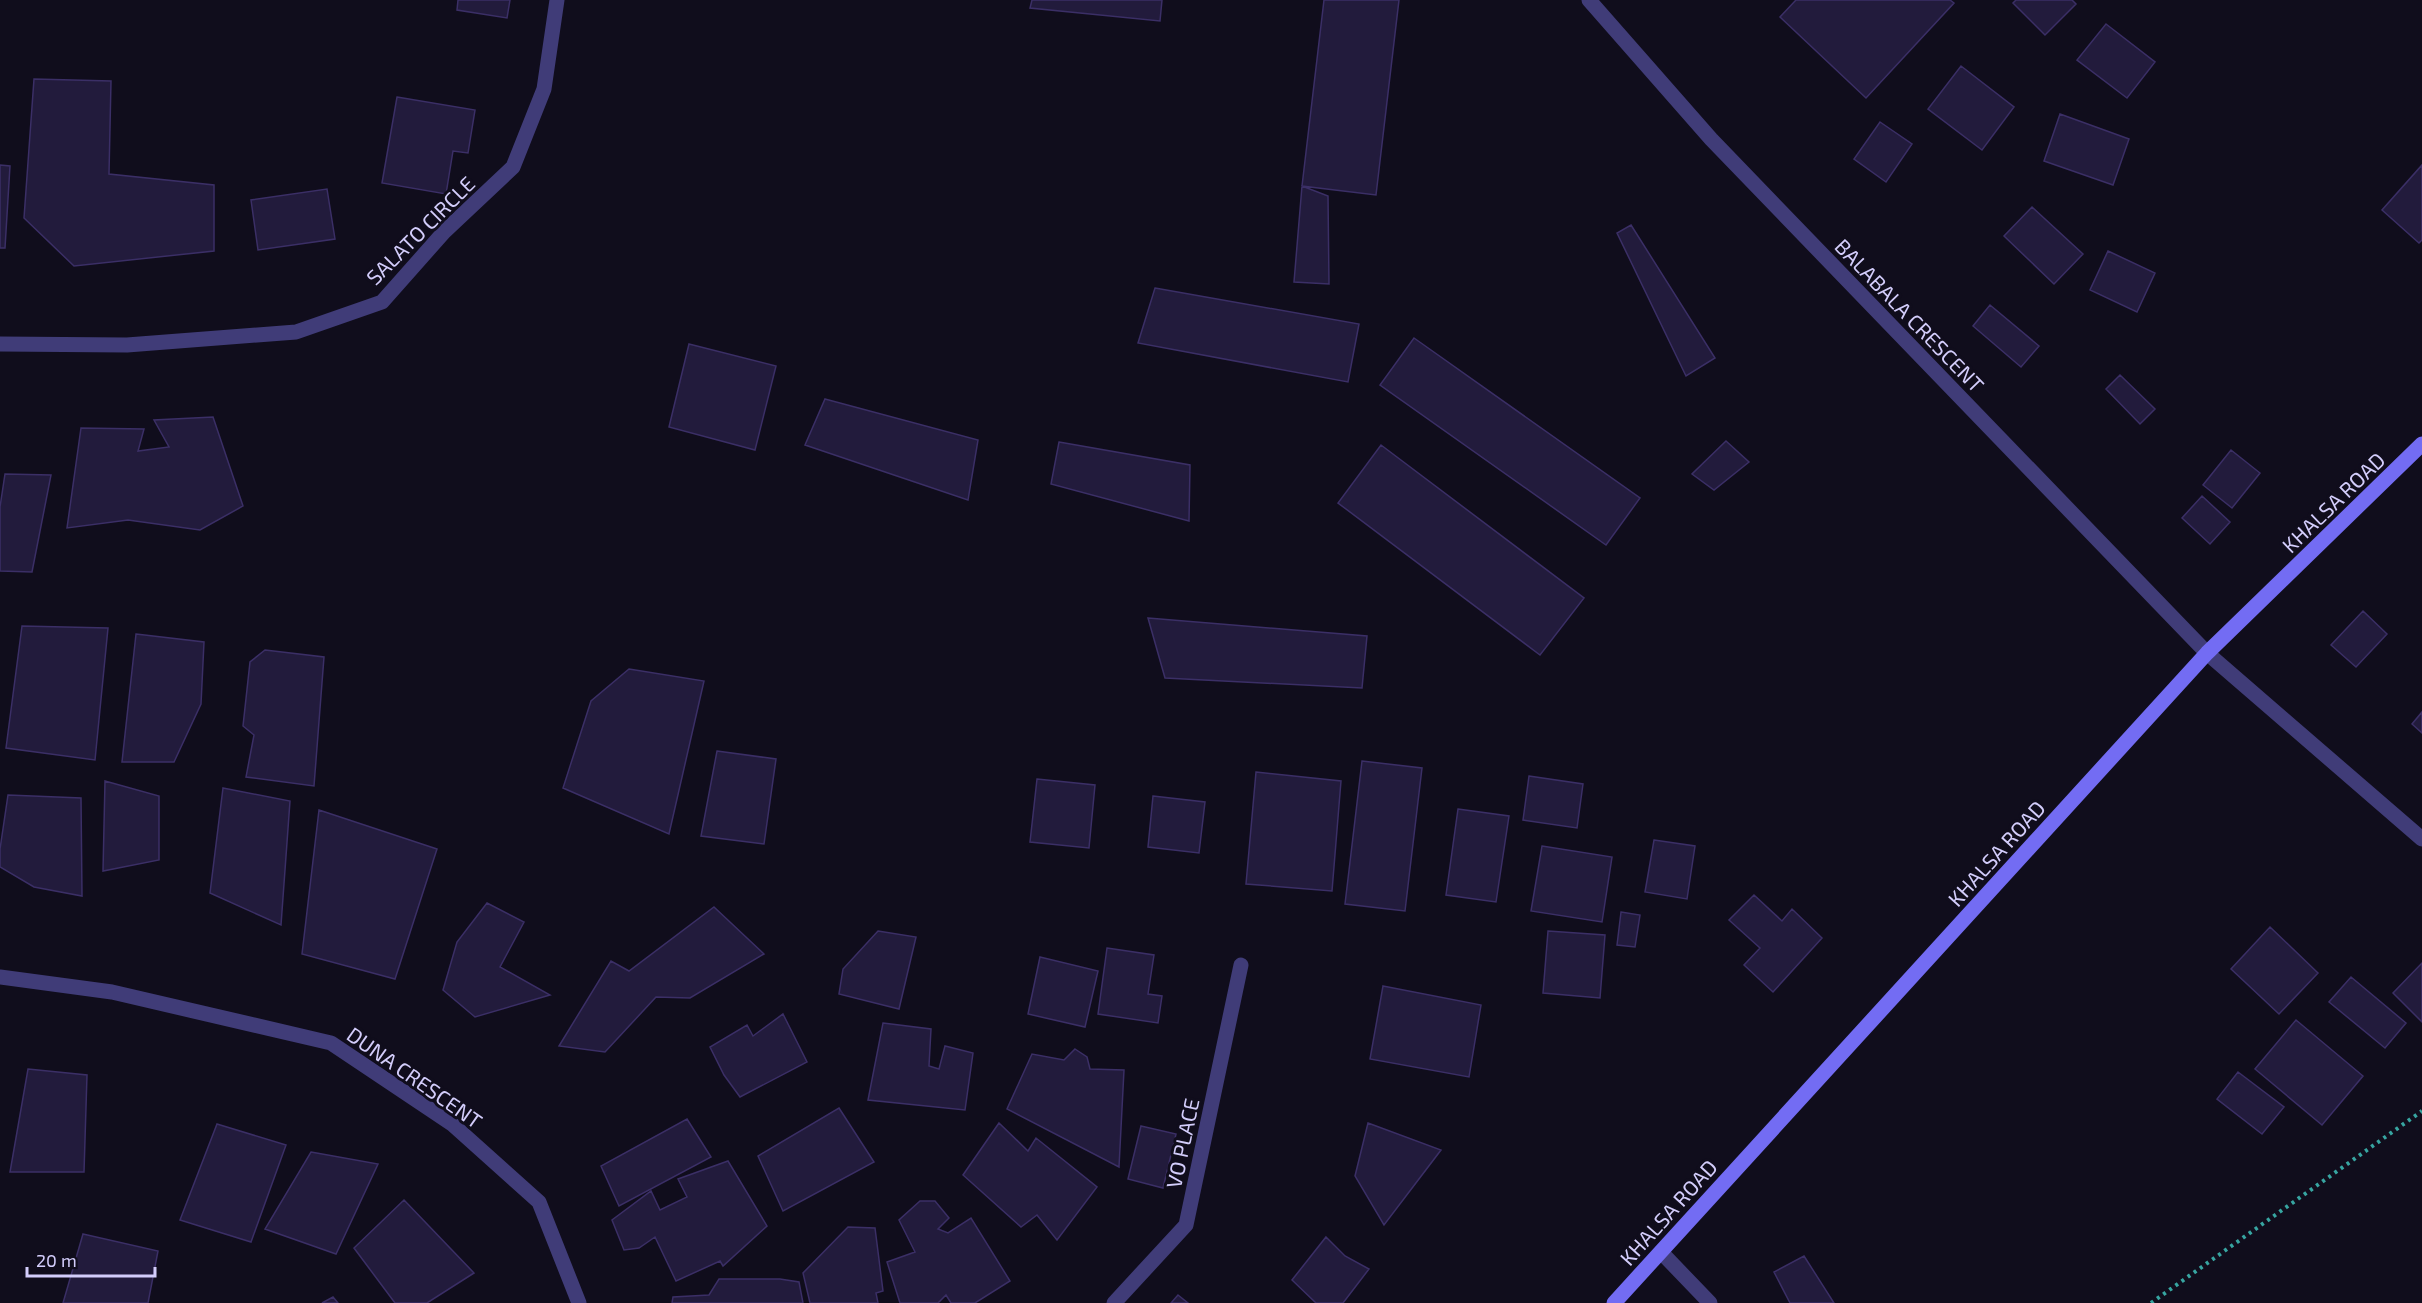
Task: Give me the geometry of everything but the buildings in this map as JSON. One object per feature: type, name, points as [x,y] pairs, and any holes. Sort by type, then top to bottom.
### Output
[{"type":"main road","name":"KHALSA ROAD","points":[[1614,1303],[2207,653],[2422,444]]},
{"type":"street","name":"SALATO CIRCLE","points":[[0,344],[127,345],[296,332],[382,302],[444,232],[513,167],[544,89],[557,0]]},
{"type":"street","name":"BALABALA CRESCENT","points":[[1589,0],[1711,139],[2207,653],[2422,839]]},
{"type":"street","name":"VO PLACE","points":[[1114,1303],[1186,1225],[1241,965]]},
{"type":"street","name":"DUNA CRESCENT","points":[[0,977],[112,992],[330,1043],[452,1124],[539,1202],[579,1303]]},
{"type":"street","points":[[1661,1252],[1710,1303]]},
{"type":"path","points":[[2151,1303],[2422,1111]]}]
